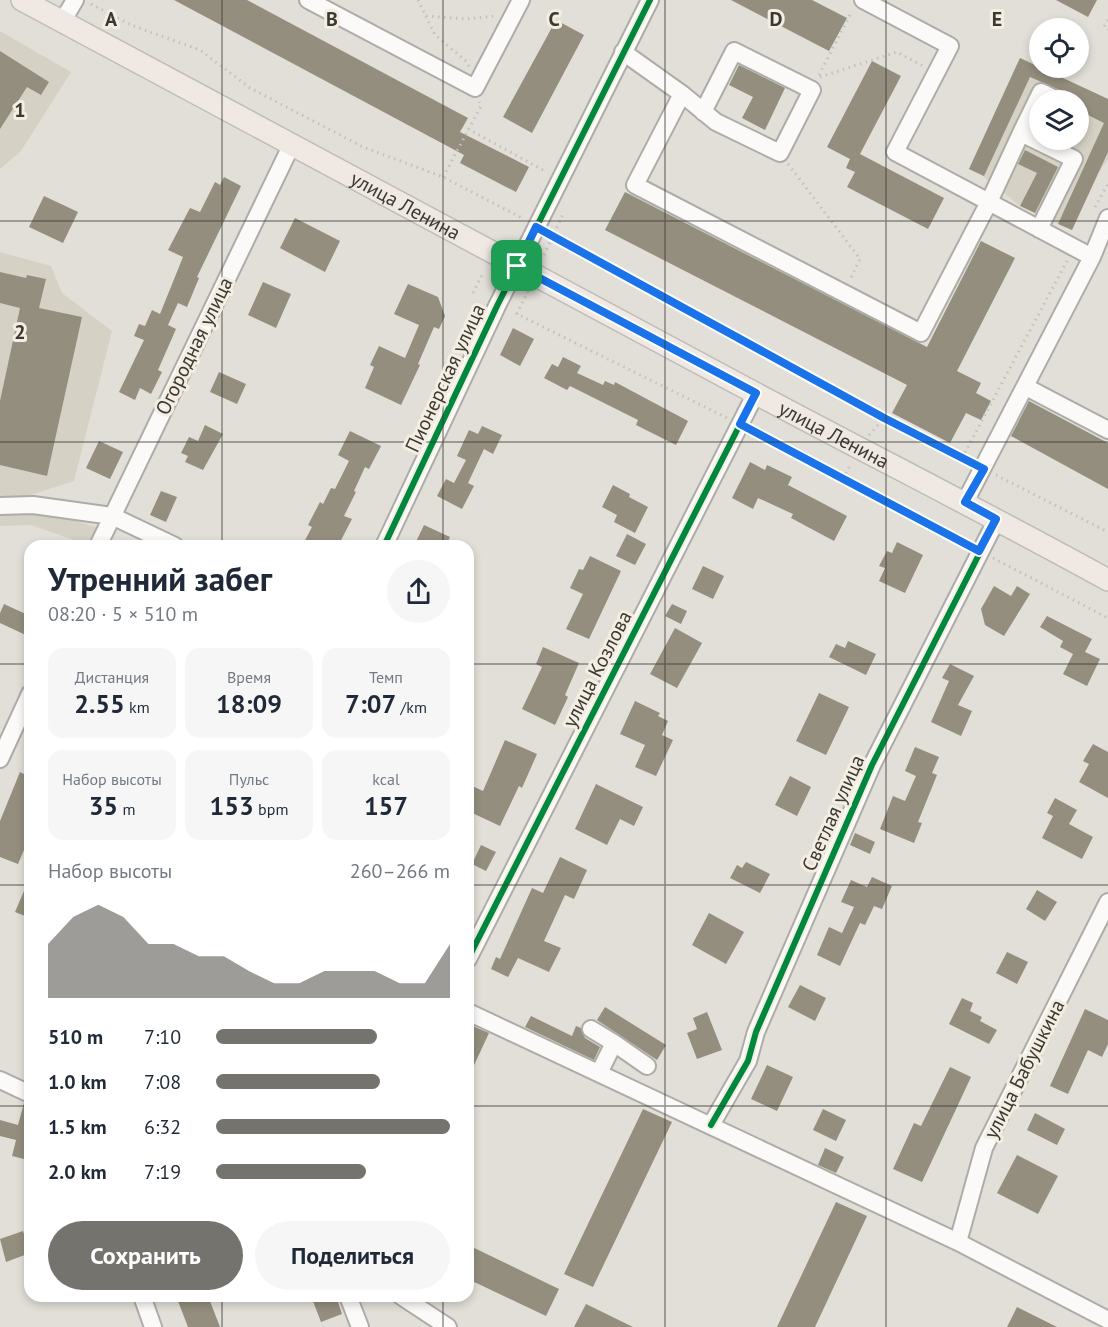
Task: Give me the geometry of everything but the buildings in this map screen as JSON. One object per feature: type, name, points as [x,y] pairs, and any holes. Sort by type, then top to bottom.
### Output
[{"type":"main road","name":"улица Ленина","points":[[22,0],[291,146],[1108,580]]},
{"type":"street","points":[[62,21],[75,0]]},
{"type":"street","points":[[308,0],[475,88],[521,0]]},
{"type":"street","name":"Пионерская улица","points":[[387,540],[646,1]]},
{"type":"street","points":[[858,5],[950,46],[895,152],[1092,257]]},
{"type":"street","points":[[623,52],[682,94],[703,112],[716,122],[780,153],[815,84],[734,51],[703,112]]},
{"type":"street","points":[[682,94],[635,185],[921,333],[989,202],[1029,117]]},
{"type":"street","points":[[1021,133],[1074,159],[1039,229]]},
{"type":"street","name":"Огородная улица","points":[[101,540],[291,146]]},
{"type":"street","points":[[965,502],[1092,257],[1101,214]]},
{"type":"street","points":[[1026,387],[1108,430]]},
{"type":"street","name":"улица Козлова","points":[[474,947],[756,393]]},
{"type":"street","points":[[0,506],[33,505],[112,516],[162,540]]},
{"type":"street","name":"Светлая улица","points":[[711,1125],[748,1061],[756,1032],[872,765],[996,519]]},
{"type":"street","points":[[0,759],[24,707]]},
{"type":"street","name":"улица Бабушкина","points":[[958,1242],[984,1148],[1108,902]]},
{"type":"street","points":[[474,1015],[958,1242],[1108,1320]]},
{"type":"street","points":[[591,1029],[647,1066]]},
{"type":"street","points":[[599,1073],[614,1043]]},
{"type":"street","points":[[0,1080],[24,1091]]},
{"type":"street","points":[[144,1302],[153,1327]]},
{"type":"street","points":[[350,1302],[360,1327]]},
{"type":"street","points":[[410,1302],[448,1327]]},
{"type":"path","points":[[84,0],[131,25],[200,50],[250,88],[363,147],[443,177],[554,235],[884,418],[1108,532]]},
{"type":"path","points":[[815,84],[858,5]]},
{"type":"path","points":[[426,16],[465,18],[513,15]]},
{"type":"path","points":[[1108,20],[1104,27],[1108,29]]},
{"type":"path","points":[[815,84],[897,52],[936,74]]},
{"type":"path","points":[[468,129],[545,171]]},
{"type":"path","points":[[780,153],[860,259],[844,293]]},
{"type":"path","points":[[1101,214],[1108,184]]},
{"type":"path","points":[[544,255],[554,235]]},
{"type":"path","points":[[962,458],[1074,248]]},
{"type":"path","points":[[473,293],[483,273]]},
{"type":"path","points":[[529,289],[517,314],[740,424],[1108,618]]},
{"type":"path","points":[[868,436],[884,418]]},
{"type":"path","points":[[843,479],[853,459]]},
{"type":"shaded area","points":[[0,31],[71,72],[21,151],[0,169]]},
{"type":"shaded area","points":[[1020,58],[1029,62],[1029,78],[1063,78],[1089,90],[1029,90],[1029,150],[1089,150],[1089,90],[1108,99],[1108,159],[1098,174],[1072,230],[1020,206],[984,177],[969,169]]},
{"type":"shaded area","points":[[0,252],[51,266],[62,293],[112,331],[74,481],[9,502],[0,502]]},
{"type":"shaded area","points":[[34,508],[99,528],[94,540],[74,540],[31,525],[0,526],[0,510]]},
{"type":"cycle path","points":[[387,540],[497,306],[650,0]]},
{"type":"cycle path","points":[[474,947],[756,393]]},
{"type":"cycle path","points":[[711,1125],[748,1061],[756,1032],[872,765],[997,519]]},
{"type":"route","points":[[536,227],[884,418],[984,469],[965,502],[996,519],[979,551],[740,424],[756,393],[517,266],[536,227]]}]
